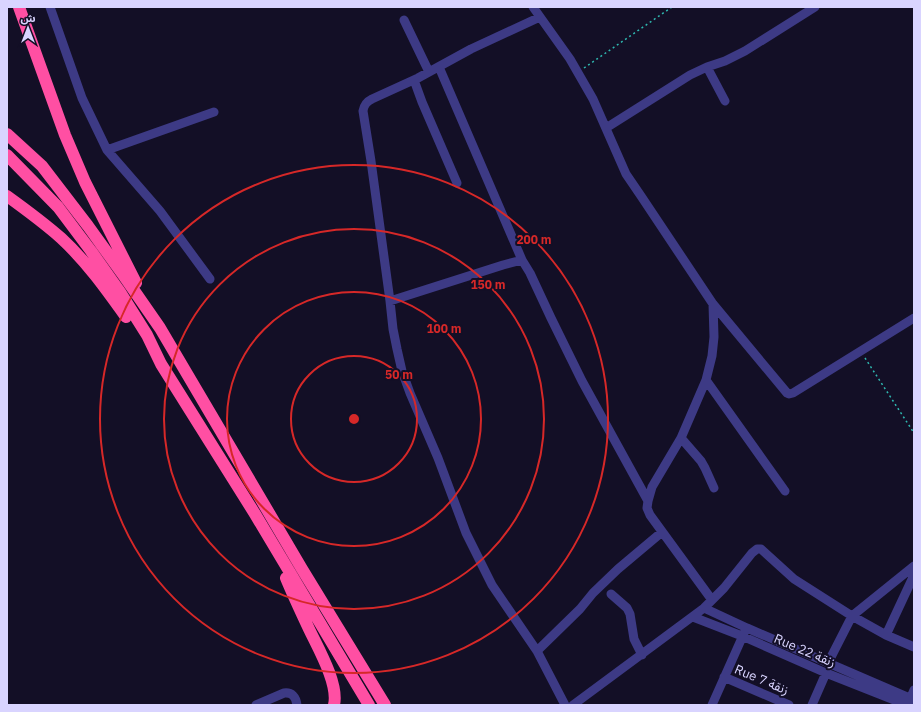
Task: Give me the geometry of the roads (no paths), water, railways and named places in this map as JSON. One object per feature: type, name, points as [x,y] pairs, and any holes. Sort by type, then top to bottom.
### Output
[{"type":"highway","points":[[20,7],[65,134],[85,182],[160,328],[306,575],[385,705]]},
{"type":"highway","points":[[7,134],[42,166],[88,226],[160,328]]},
{"type":"highway","points":[[7,155],[58,207],[91,251],[120,292],[147,335],[161,364]]},
{"type":"highway","points":[[7,196],[61,238],[88,266],[161,364],[255,514],[369,705]]},
{"type":"highway","points":[[272,543],[294,597],[329,673],[334,689],[334,705]]},
{"type":"street","points":[[50,7],[82,98],[107,150],[160,212],[210,279]]},
{"type":"street","points":[[532,7],[570,59],[593,99],[626,174],[713,304],[787,393],[793,393],[914,318]]},
{"type":"street","points":[[606,128],[690,75],[745,51],[815,7]]},
{"type":"street","points":[[540,17],[471,49],[414,80],[368,101],[364,106],[363,111],[393,329],[397,349],[410,393],[438,458],[466,532],[492,585],[537,651],[565,705]]},
{"type":"street","points":[[404,20],[429,72]]},
{"type":"street","points":[[438,67],[522,260],[530,273],[582,381],[648,501]]},
{"type":"street","points":[[707,67],[725,102]]},
{"type":"street","points":[[414,80],[457,183]]},
{"type":"street","points":[[107,150],[214,112]]},
{"type":"street","points":[[390,301],[522,260]]},
{"type":"street","points":[[712,600],[662,532],[647,508],[652,487],[681,438],[706,380],[712,356],[714,337],[713,304]]},
{"type":"street","points":[[706,380],[785,491]]},
{"type":"street","points":[[681,438],[701,461],[714,488]]},
{"type":"street","points":[[537,651],[618,569],[662,532]]},
{"type":"street","points":[[573,705],[704,608],[724,588],[752,552],[757,549],[761,549],[794,579],[852,616],[886,635],[914,647]]},
{"type":"street","points":[[828,663],[852,616],[914,566]]},
{"type":"street","points":[[886,635],[914,574]]},
{"type":"street","points":[[610,594],[627,608],[630,614],[634,639],[642,655]]},
{"type":"street","name":"Rue 22 زنقة","points":[[704,608],[911,700]]},
{"type":"street","name":"Rue 22 زنقة","points":[[693,617],[742,636],[826,673],[911,700]]},
{"type":"street","points":[[712,705],[742,636],[747,628]]},
{"type":"street","points":[[812,705],[826,673]]},
{"type":"street","name":"Rue 7 زنقة","points":[[724,677],[770,701],[790,705]]},
{"type":"street","points":[[256,705],[287,692],[293,694],[297,705]]}]
